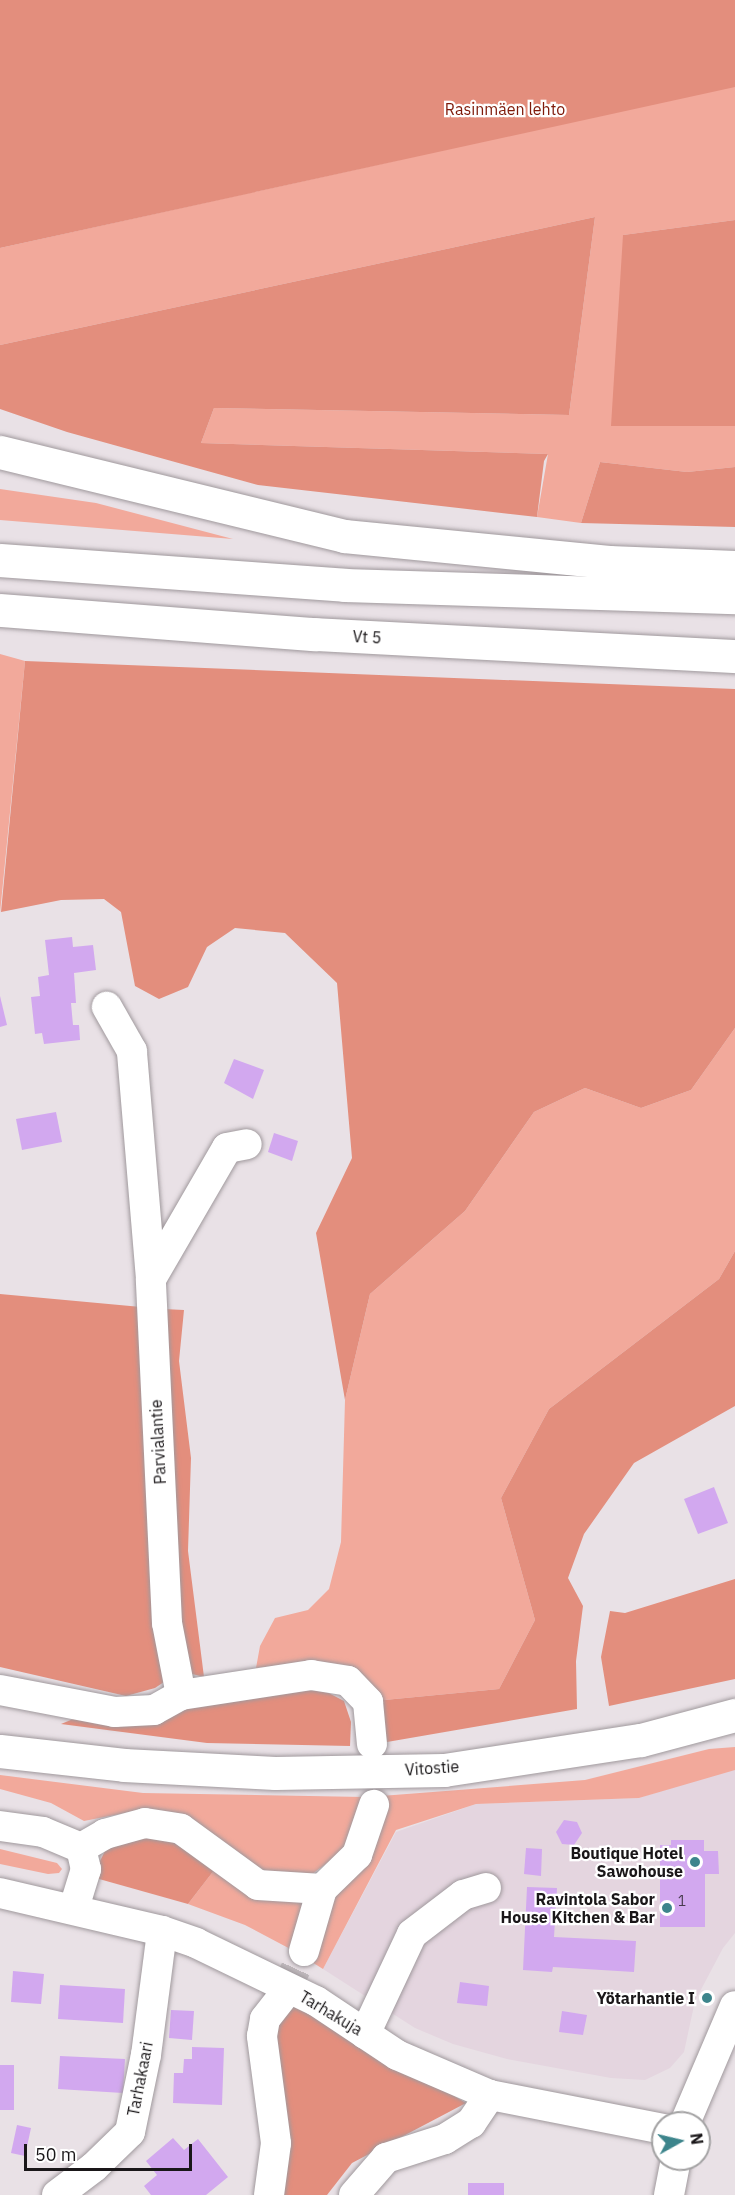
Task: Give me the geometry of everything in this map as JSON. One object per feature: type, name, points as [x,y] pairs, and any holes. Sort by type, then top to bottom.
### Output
[{"type":"main road","points":[[0,452],[344,536],[609,562],[735,567]]},
{"type":"main road","points":[[0,560],[345,585],[735,597]]},
{"type":"main road","name":"Vt 5","points":[[0,610],[314,634],[735,656]]},
{"type":"main road","name":"Vitostie","points":[[0,1751],[124,1765],[275,1773],[444,1770],[641,1740],[735,1714]]},
{"type":"main road","name":"Vitostie","points":[[0,1731],[50,1741],[124,1765]]},
{"type":"street","name":"Parvialantie","points":[[107,1007],[132,1051],[151,1279],[167,1623],[181,1695]]},
{"type":"street","points":[[151,1279],[227,1148],[248,1144]]},
{"type":"street","points":[[0,1690],[115,1712],[154,1710],[181,1695],[311,1675],[348,1681],[368,1702],[372,1744]]},
{"type":"street","points":[[304,1951],[322,1888],[357,1855],[374,1805]]},
{"type":"street","points":[[81,1848],[105,1834],[146,1823],[181,1828],[258,1885],[322,1888]]},
{"type":"street","points":[[0,1826],[43,1832],[81,1848]]},
{"type":"street","points":[[74,1908],[86,1869],[81,1848]]},
{"type":"street","points":[[365,2034],[412,1934],[464,1895],[486,1888]]},
{"type":"street","name":"Tarhakuja","points":[[0,1893],[74,1908],[162,1931],[196,1943],[316,2001],[398,2055],[490,2095],[651,2127]]},
{"type":"street","name":"Tarhakaari","points":[[57,2195],[94,2167],[130,2132],[146,2055],[162,1931]]},
{"type":"street","points":[[269,2195],[276,2144],[262,2036],[265,2019],[283,1996]]},
{"type":"street","points":[[691,2111],[735,2006]]},
{"type":"street","points":[[354,2195],[386,2158],[445,2139],[471,2123],[490,2095]]},
{"type":"street","points":[[669,2195],[674,2171]]},
{"type":"shaded area","points":[[735,0],[735,220],[623,235],[704,426],[728,426],[735,406],[735,467],[687,472],[600,462],[581,523],[537,517],[548,454],[201,443],[214,408],[569,415],[595,217],[0,345],[0,248],[399,160]]},
{"type":"shaded area","points":[[0,489],[96,503],[233,539],[0,520]]},
{"type":"shaded area","points":[[0,654],[25,661],[0,913]]},
{"type":"shaded area","points":[[735,1028],[735,1251],[719,1279],[549,1409],[501,1498],[535,1620],[499,1689],[374,1701],[315,1662],[256,1668],[260,1646],[275,1618],[308,1610],[329,1589],[341,1542],[345,1400],[370,1294],[465,1211],[534,1112],[585,1088],[641,1108],[691,1090]]},
{"type":"shaded area","points":[[735,1747],[735,1770],[639,1798],[476,1804],[396,1830],[323,1969],[307,1959],[381,1796],[585,1780],[709,1749]]},
{"type":"shaded area","points":[[728,1770],[735,1770],[735,1933],[723,1948],[695,2001],[684,2052],[670,2068],[645,2080],[611,2078],[507,2059],[453,2044],[415,2028],[323,1969],[396,1832],[476,1804],[639,1798]]},
{"type":"shaded area","points":[[0,1775],[143,1793],[364,1797],[356,1831],[338,1855],[308,1877],[275,1879],[145,1809],[84,1821],[51,1803],[0,1789]]},
{"type":"shaded area","points":[[0,1849],[57,1863],[62,1869],[59,1873],[48,1874],[0,1864]]},
{"type":"shaded area","points":[[215,1869],[315,1895],[296,1952],[245,1925],[188,1904]]},
{"type":"green space","name":"Rasinmäen lehto","points":[[0,0],[735,0],[735,87],[0,248]]},
{"type":"green space","points":[[595,217],[569,415],[214,408],[201,443],[548,454],[544,461],[537,517],[258,485],[67,432],[0,409],[0,345]]},
{"type":"green space","points":[[735,220],[735,426],[611,426],[623,235]]},
{"type":"green space","points":[[600,462],[687,472],[735,467],[735,527],[581,523]]},
{"type":"green space","points":[[25,661],[735,689],[735,1028],[691,1090],[641,1108],[585,1088],[534,1112],[465,1211],[370,1294],[345,1400],[316,1233],[352,1158],[337,983],[285,933],[235,928],[207,947],[188,987],[159,999],[135,986],[121,912],[104,899],[61,900],[1,912]]},
{"type":"green space","points":[[735,1251],[735,1406],[634,1463],[584,1534],[568,1578],[583,1606],[576,1661],[577,1709],[387,1742],[374,1701],[499,1689],[535,1620],[501,1498],[549,1409],[719,1279]]},
{"type":"green space","points":[[0,1294],[141,1307],[170,1678],[155,1688],[126,1696],[0,1667]]},
{"type":"green space","points":[[163,1309],[184,1310],[179,1361],[191,1458],[188,1551],[204,1677],[188,1673],[173,1586]]},
{"type":"green space","points":[[735,1579],[735,1679],[609,1706],[601,1657],[610,1611],[625,1613]]},
{"type":"green space","points":[[323,1690],[344,1701],[351,1722],[350,1746],[207,1743],[61,1724],[78,1717],[276,1691]]},
{"type":"green space","points":[[131,1833],[168,1839],[215,1869],[188,1904],[92,1877],[106,1849]]},
{"type":"green space","points":[[290,1999],[466,2103],[352,2163],[327,2195],[280,2195],[271,2039]]},
{"type":"building","points":[[72,937],[73,947],[93,945],[96,970],[74,973],[76,1003],[71,1003],[73,1025],[79,1025],[80,1040],[44,1044],[42,1033],[35,1034],[31,997],[40,996],[38,977],[49,975],[45,940]]},
{"type":"building","points":[[0,996],[7,1025],[0,1027]]},
{"type":"building","points":[[234,1059],[264,1070],[253,1099],[224,1083]]},
{"type":"building","points":[[56,1112],[62,1142],[22,1150],[16,1119]]},
{"type":"building","points":[[274,1133],[298,1141],[292,1161],[268,1152]]},
{"type":"building","points":[[714,1487],[728,1523],[698,1534],[684,1499]]},
{"type":"building","points":[[564,1820],[577,1822],[582,1833],[574,1845],[562,1844],[556,1832]]},
{"type":"building","points":[[671,1840],[704,1840],[704,1851],[718,1851],[719,1874],[705,1874],[705,1927],[660,1927],[660,1845],[671,1845]]},
{"type":"building","points":[[526,1848],[542,1849],[541,1876],[524,1874]]},
{"type":"building","points":[[527,1887],[557,1888],[554,1937],[636,1941],[634,1972],[553,1967],[552,1972],[523,1970]]},
{"type":"building","points":[[13,1971],[44,1974],[41,2004],[11,2002]]},
{"type":"building","points":[[460,1982],[489,1986],[487,2006],[457,2003]]},
{"type":"building","points":[[60,1985],[125,1989],[123,2023],[58,2019]]},
{"type":"building","points":[[171,2010],[194,2011],[192,2040],[169,2038]]},
{"type":"building","points":[[562,2011],[587,2015],[583,2035],[559,2032]]},
{"type":"building","points":[[192,2047],[224,2048],[222,2105],[173,2103],[174,2073],[183,2073],[184,2059],[192,2059]]},
{"type":"building","points":[[60,2056],[125,2059],[123,2093],[58,2089]]},
{"type":"building","points":[[0,2065],[14,2065],[14,2110],[0,2110]]},
{"type":"building","points":[[17,2125],[31,2128],[25,2156],[11,2153]]},
{"type":"building","points":[[173,2138],[184,2150],[198,2139],[228,2177],[206,2195],[151,2195],[144,2186],[157,2175],[146,2161]]},
{"type":"building","points":[[468,2183],[504,2183],[504,2195],[468,2195]]},
{"type":"tunnel","points":[[283,1996],[304,1951]]},
{"type":"place","name":"Boutique Hotel Sawohouse","points":[[695,1862]]},
{"type":"place","name":"Ravintola Sabor House Kitchen & Bar","points":[[667,1908]]},
{"type":"place","name":"Yötarhantie I","points":[[707,1998]]}]
